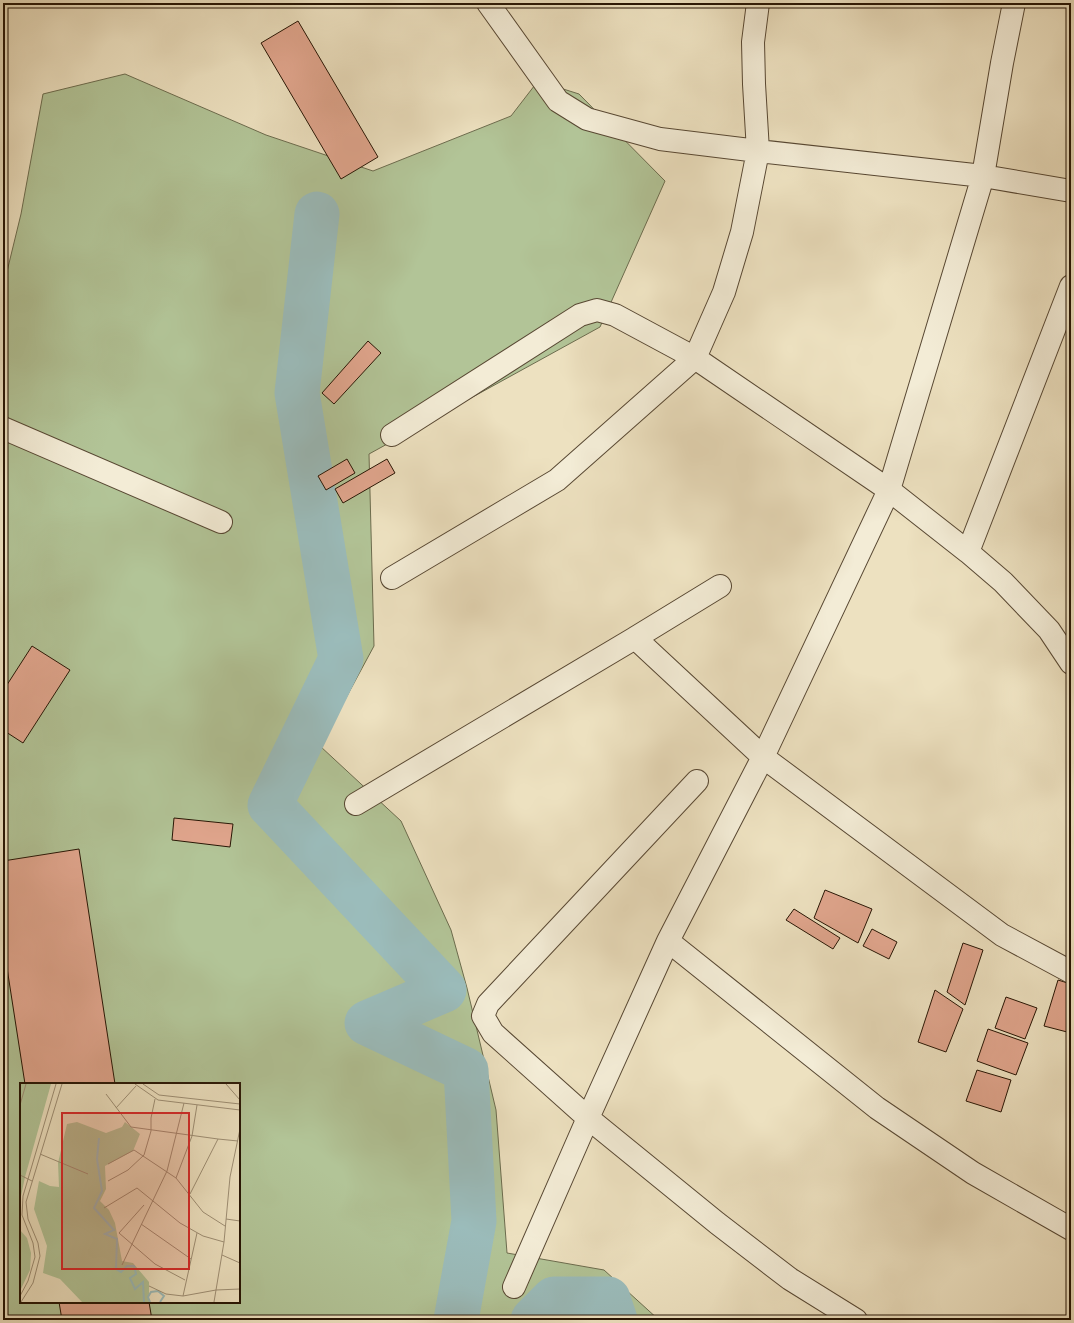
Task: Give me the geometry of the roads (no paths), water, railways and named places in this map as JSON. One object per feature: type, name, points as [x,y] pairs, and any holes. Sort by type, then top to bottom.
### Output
[{"type":"street","points":[[488,3],[558,101],[587,119],[660,139],[984,176],[1071,191]]},
{"type":"street","points":[[392,578],[557,480],[694,358],[724,292],[742,232],[758,151],[753,42],[758,3]]},
{"type":"street","points":[[514,1287],[668,941],[763,757],[889,490],[984,176],[1002,64],[1014,3]]},
{"type":"street","points":[[968,552],[1071,286]]},
{"type":"street","points":[[392,435],[580,315],[597,310],[615,315],[694,358],[889,490],[968,552],[1003,582],[1049,630],[1071,663]]},
{"type":"street","points":[[3,428],[221,522]]},
{"type":"street","points":[[356,804],[636,638],[720,586]]},
{"type":"street","points":[[636,638],[763,757],[1002,935],[1071,972]]},
{"type":"street","points":[[697,781],[488,1004],[483,1016],[493,1032],[588,1118],[717,1224],[790,1279],[856,1320]]},
{"type":"street","points":[[668,941],[877,1108],[973,1173],[1071,1229]]},
{"type":"waterway","points":[[317,214],[297,393],[341,659],[270,805],[444,990],[367,1023],[466,1070],[474,1221],[456,1320]]},
{"type":"waterway","points":[[533,1320],[554,1299],[608,1299],[615,1320]]}]
